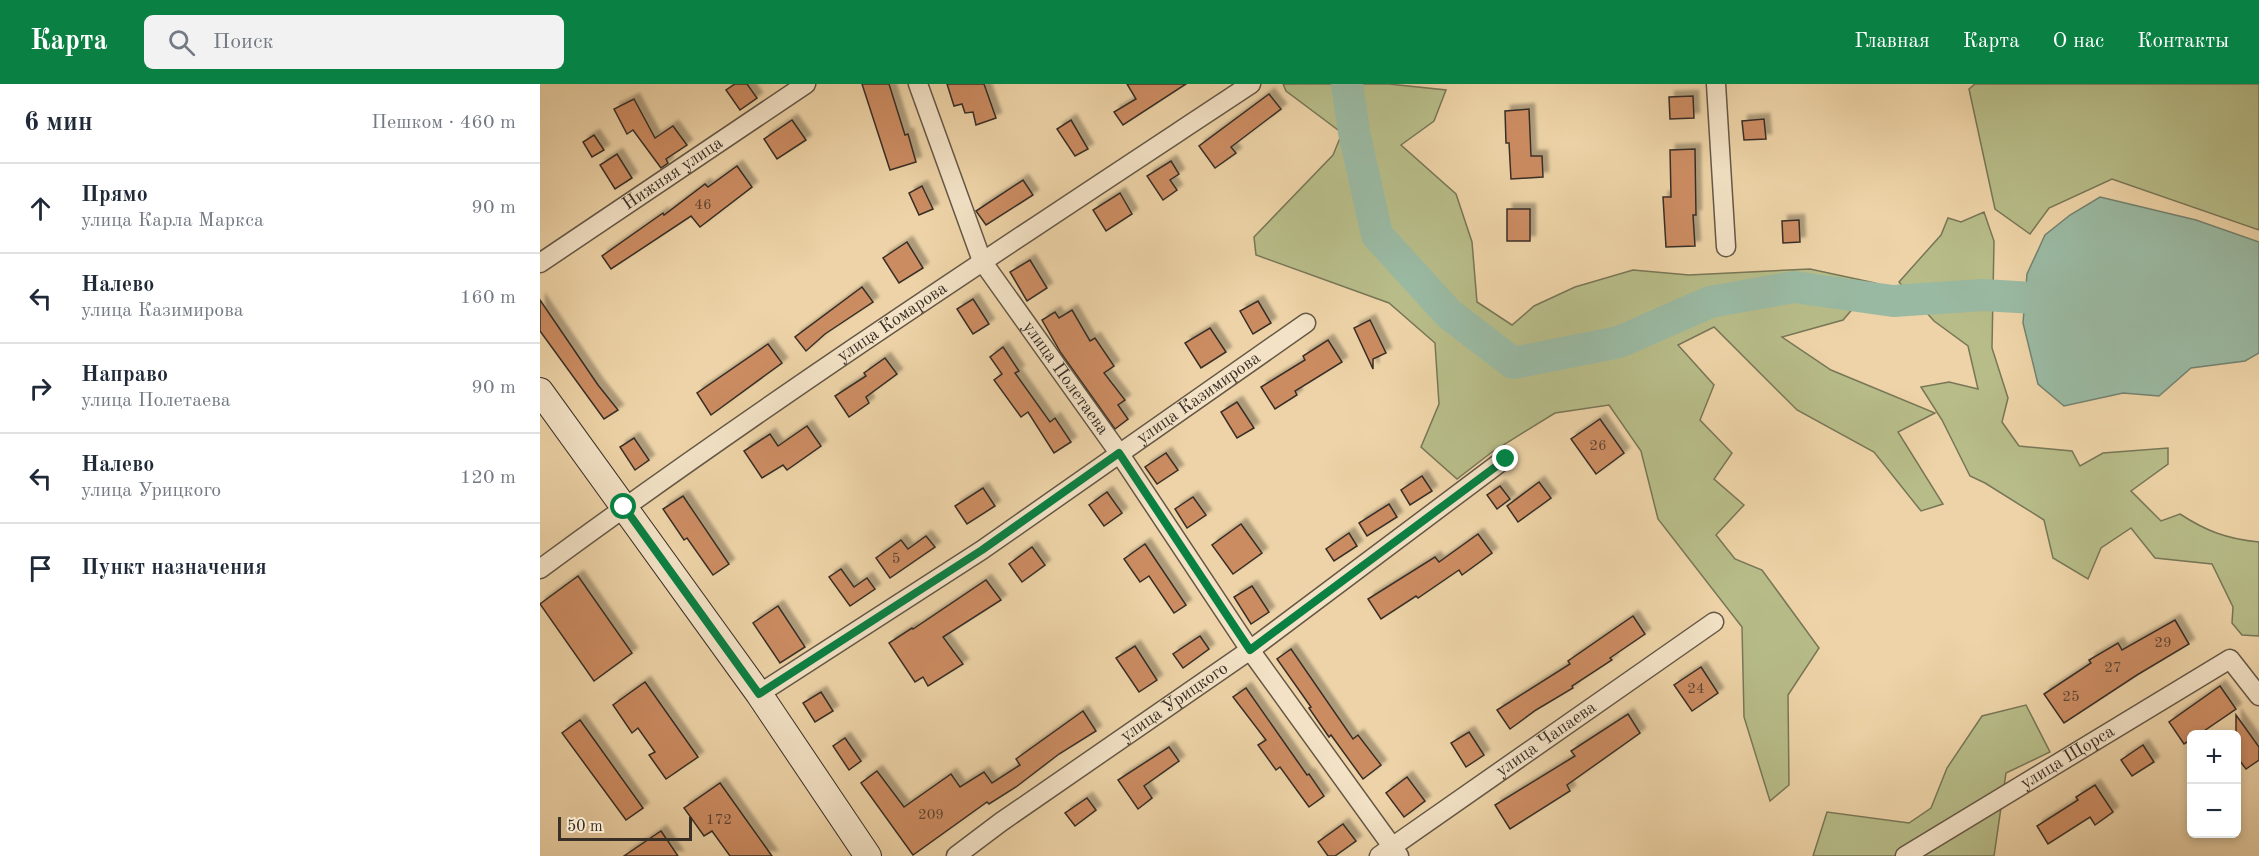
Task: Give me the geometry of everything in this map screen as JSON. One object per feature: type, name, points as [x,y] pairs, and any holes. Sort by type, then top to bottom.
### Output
[{"type":"main road","points":[[540,391],[759,694],[868,856]]},
{"type":"street","name":"Нижняя улица","points":[[540,263],[807,84]]},
{"type":"street","name":"улица Полетаева","points":[[918,84],[982,261],[1119,453],[1250,650],[1390,853]]},
{"type":"street","name":"улица Комарова","points":[[540,569],[624,507],[982,261],[1251,84]]},
{"type":"street","points":[[1716,84],[1726,247]]},
{"type":"street","name":"улица Казимирова","points":[[759,694],[982,550],[1306,322]]},
{"type":"street","name":"улица Урицкого","points":[[956,856],[1001,822],[1250,650],[1506,459]]},
{"type":"street","name":"улица Чапаева","points":[[1390,853],[1714,622]]},
{"type":"street","name":"улица Щорса","points":[[1909,855],[2230,659],[2259,696]]},
{"type":"shaded area","points":[[1283,84],[1389,84],[1446,90],[1434,121],[1401,145],[1456,194],[1472,242],[1477,302],[1512,325],[1534,306],[1575,287],[1633,270],[1689,275],[1810,269],[1875,283],[1843,320],[1782,337],[1831,370],[1935,413],[1898,432],[1943,504],[1921,511],[1874,452],[1797,410],[1714,327],[1678,345],[1714,385],[1700,420],[1732,453],[1714,479],[1744,505],[1716,535],[1735,559],[1762,570],[1819,648],[1788,695],[1789,785],[1770,801],[1744,717],[1742,627],[1658,519],[1641,451],[1609,405],[1555,413],[1492,452],[1457,479],[1421,447],[1439,404],[1435,343],[1389,303],[1256,255],[1254,237],[1333,155],[1342,133],[1286,91]]},
{"type":"shaded area","points":[[1975,84],[2259,84],[2259,230],[2112,179],[2049,208],[2030,234],[1995,209],[1969,89]]},
{"type":"shaded area","points":[[2100,197],[2196,220],[2259,242],[2259,353],[2245,361],[2191,368],[2159,396],[2123,393],[2064,406],[2038,384],[2023,323],[2027,274],[2045,235],[2070,215]]},
{"type":"shaded area","points":[[1984,212],[1994,241],[1992,348],[2008,398],[2002,422],[2019,446],[2072,451],[2080,466],[2103,453],[2168,448],[2168,464],[2131,491],[2161,521],[2180,514],[2217,533],[2259,542],[2259,636],[2242,635],[2232,623],[2233,607],[2212,564],[2155,558],[2131,528],[2101,548],[2088,579],[2053,558],[2044,520],[1970,476],[1942,420],[1921,387],[1949,382],[1978,389],[1968,346],[1934,321],[1899,282],[1941,235],[1948,218],[1961,222]]},
{"type":"shaded area","points":[[2026,705],[2050,752],[2006,773],[1994,856],[1813,856],[1827,812],[1909,823],[1931,808],[1947,768],[1982,716]]},
{"type":"building","points":[[735,84],[747,84],[757,98],[740,110],[726,90]]},
{"type":"building","points":[[862,84],[889,84],[916,162],[890,170]]},
{"type":"building","points":[[947,84],[984,84],[996,118],[976,125],[973,112],[965,113],[962,104],[954,106]]},
{"type":"building","points":[[1127,84],[1186,84],[1123,125],[1114,112],[1136,99]]},
{"type":"building","points":[[1269,94],[1281,109],[1231,147],[1236,153],[1215,168],[1199,146]]},
{"type":"building","points":[[1693,96],[1694,118],[1670,119],[1669,97]]},
{"type":"building","points":[[634,99],[655,138],[673,126],[687,145],[666,159],[668,163],[661,168],[633,130],[627,134],[614,109]]},
{"type":"building","points":[[1529,109],[1531,156],[1542,156],[1543,177],[1511,179],[1509,143],[1506,143],[1505,111]]},
{"type":"building","points":[[1764,119],[1766,139],[1744,140],[1742,121]]},
{"type":"building","points":[[792,120],[806,140],[777,159],[764,139]]},
{"type":"building","points":[[1071,120],[1088,149],[1075,156],[1057,129]]},
{"type":"building","points":[[594,135],[604,150],[592,157],[583,142]]},
{"type":"building","points":[[1695,149],[1696,215],[1693,215],[1695,246],[1666,247],[1663,197],[1671,197],[1670,150]]},
{"type":"building","points":[[617,154],[632,178],[615,189],[600,165]]},
{"type":"building","points":[[1171,161],[1179,174],[1170,180],[1177,190],[1163,200],[1147,176]]},
{"type":"building","points":[[737,166],[752,187],[700,227],[691,216],[611,269],[602,256],[663,213],[664,215],[705,184],[708,187]]},
{"type":"building","points":[[1023,180],[1033,195],[986,225],[976,211]]},
{"type":"building","points":[[922,186],[933,209],[919,215],[909,193]]},
{"type":"building","points":[[1120,193],[1132,214],[1106,231],[1093,210]]},
{"type":"building","points":[[1507,209],[1530,209],[1530,241],[1507,241]]},
{"type":"building","points":[[1799,220],[1800,242],[1783,243],[1782,221]]},
{"type":"building","points":[[907,242],[923,268],[899,283],[883,258]]},
{"type":"building","points":[[1030,260],[1047,288],[1027,301],[1010,272]]},
{"type":"building","points":[[862,287],[873,302],[825,334],[806,351],[795,337]]},
{"type":"building","points":[[973,299],[989,324],[973,334],[957,309]]},
{"type":"building","points":[[540,300],[598,385],[618,410],[604,419],[540,331]]},
{"type":"building","points":[[1258,301],[1271,323],[1253,334],[1240,311]]},
{"type":"building","points":[[1072,310],[1090,341],[1095,338],[1114,366],[1104,373],[1125,400],[1118,405],[1128,419],[1115,429],[1061,353],[1042,320],[1055,312],[1059,318]]},
{"type":"building","points":[[1370,320],[1386,353],[1373,359],[1373,369],[1354,328]]},
{"type":"building","points":[[1210,328],[1226,352],[1201,368],[1185,343]]},
{"type":"building","points":[[1328,340],[1342,362],[1295,391],[1297,395],[1275,409],[1261,387],[1305,360],[1303,356]]},
{"type":"building","points":[[768,344],[782,363],[711,415],[697,393]]},
{"type":"building","points":[[1003,347],[1019,371],[1015,373],[1050,422],[1055,418],[1071,442],[1054,453],[1028,412],[1021,417],[994,380],[1002,374],[990,357]]},
{"type":"building","points":[[885,358],[897,374],[866,397],[869,403],[849,417],[835,396],[866,376],[864,373]]},
{"type":"building","points":[[1237,402],[1254,428],[1237,438],[1221,412]]},
{"type":"building","points":[[1600,419],[1624,453],[1596,474],[1571,439]]},
{"type":"building","points":[[807,426],[821,446],[787,470],[783,465],[762,478],[744,451],[770,434],[778,446]]},
{"type":"building","points":[[634,438],[649,460],[635,470],[620,447]]},
{"type":"building","points":[[1166,453],[1178,470],[1157,484],[1145,467]]},
{"type":"building","points":[[1422,476],[1432,491],[1410,505],[1401,490]]},
{"type":"building","points":[[1539,482],[1551,498],[1518,522],[1507,506]]},
{"type":"building","points":[[1500,486],[1510,499],[1497,509],[1487,495]]},
{"type":"building","points":[[983,488],[995,506],[967,524],[955,506]]},
{"type":"building","points":[[1107,492],[1122,513],[1104,526],[1089,505]]},
{"type":"building","points":[[683,496],[729,564],[713,575],[687,538],[684,540],[663,509]]},
{"type":"building","points":[[1193,497],[1206,515],[1187,528],[1175,509]]},
{"type":"building","points":[[1389,504],[1397,517],[1367,536],[1359,523]]},
{"type":"building","points":[[1241,524],[1262,553],[1233,574],[1212,545]]},
{"type":"building","points":[[1349,533],[1357,546],[1334,561],[1326,549]]},
{"type":"building","points":[[1478,534],[1492,553],[1462,575],[1459,570],[1418,598],[1416,596],[1381,619],[1368,599],[1435,557],[1439,562]]},
{"type":"building","points":[[926,536],[935,547],[890,578],[876,558],[901,540],[908,549]]},
{"type":"building","points":[[1145,544],[1186,605],[1174,613],[1149,576],[1140,582],[1124,559]]},
{"type":"building","points":[[1032,547],[1045,565],[1022,582],[1009,564]]},
{"type":"building","points":[[841,569],[854,587],[867,578],[875,589],[850,606],[829,577]]},
{"type":"building","points":[[578,576],[632,653],[594,681],[540,604]]},
{"type":"building","points":[[986,580],[1001,600],[943,637],[963,664],[928,686],[923,677],[915,682],[889,643]]},
{"type":"building","points":[[1252,586],[1269,612],[1251,624],[1234,597]]},
{"type":"building","points":[[778,606],[805,647],[780,663],[753,623]]},
{"type":"building","points":[[1633,616],[1645,634],[1610,658],[1612,660],[1572,686],[1573,688],[1510,729],[1497,710],[1570,664],[1568,661]]},
{"type":"building","points":[[2175,620],[2189,644],[2064,723],[2044,694],[2091,663],[2089,660],[2118,643],[2122,650]]},
{"type":"building","points":[[1200,636],[1209,649],[1183,668],[1173,654]]},
{"type":"building","points":[[1135,646],[1157,680],[1139,692],[1116,658]]},
{"type":"building","points":[[1291,649],[1353,739],[1358,735],[1381,765],[1363,779],[1331,735],[1329,737],[1277,659]]},
{"type":"building","points":[[1701,667],[1718,693],[1692,711],[1674,685]]},
{"type":"building","points":[[645,682],[698,757],[666,779],[649,755],[655,752],[638,728],[632,733],[613,705]]},
{"type":"building","points":[[2220,686],[2236,709],[2205,730],[2187,730],[2187,742],[2184,744],[2169,722]]},
{"type":"building","points":[[1246,688],[1324,796],[1309,807],[1280,767],[1276,770],[1258,745],[1266,740],[1233,697]]},
{"type":"building","points":[[821,692],[833,711],[815,722],[803,703]]},
{"type":"building","points":[[1083,711],[1096,731],[1059,754],[1016,787],[989,804],[987,802],[913,855],[861,783],[877,771],[904,807],[951,774],[960,787],[984,772],[992,783],[1020,765],[1016,759]]},
{"type":"building","points":[[1628,714],[1640,733],[1567,785],[1570,791],[1510,829],[1495,805],[1575,756],[1571,751]]},
{"type":"building","points":[[2236,715],[2259,747],[2259,760],[2246,769],[2241,762],[2241,730],[2236,730]]},
{"type":"building","points":[[580,720],[643,808],[626,820],[562,733]]},
{"type":"building","points":[[1469,732],[1484,755],[1466,767],[1451,743]]},
{"type":"building","points":[[845,738],[861,761],[849,770],[833,746]]},
{"type":"building","points":[[2143,745],[2154,762],[2132,776],[2121,760]]},
{"type":"building","points":[[1169,747],[1179,761],[1144,786],[1152,798],[1138,809],[1118,780]]},
{"type":"building","points":[[1407,777],[1425,801],[1404,817],[1386,793]]},
{"type":"building","points":[[720,783],[772,856],[730,856],[712,831],[704,836],[684,808]]},
{"type":"building","points":[[2095,785],[2113,812],[2095,825],[2090,817],[2048,844],[2037,826],[2078,800],[2076,797]]},
{"type":"building","points":[[1087,798],[1096,810],[1075,826],[1065,813]]},
{"type":"building","points":[[1343,824],[1356,841],[1335,856],[1328,856],[1318,842]]},
{"type":"building","points":[[661,831],[678,856],[624,856]]},
{"type":"waterway","points":[[1347,84],[1354,132],[1377,235],[1449,314],[1513,363],[1619,342],[1710,302],[1794,287],[1893,301],[1983,295],[2066,300]]},
{"type":"route","points":[[624,507],[759,694],[982,550],[1119,453],[1250,650],[1506,459]]}]
